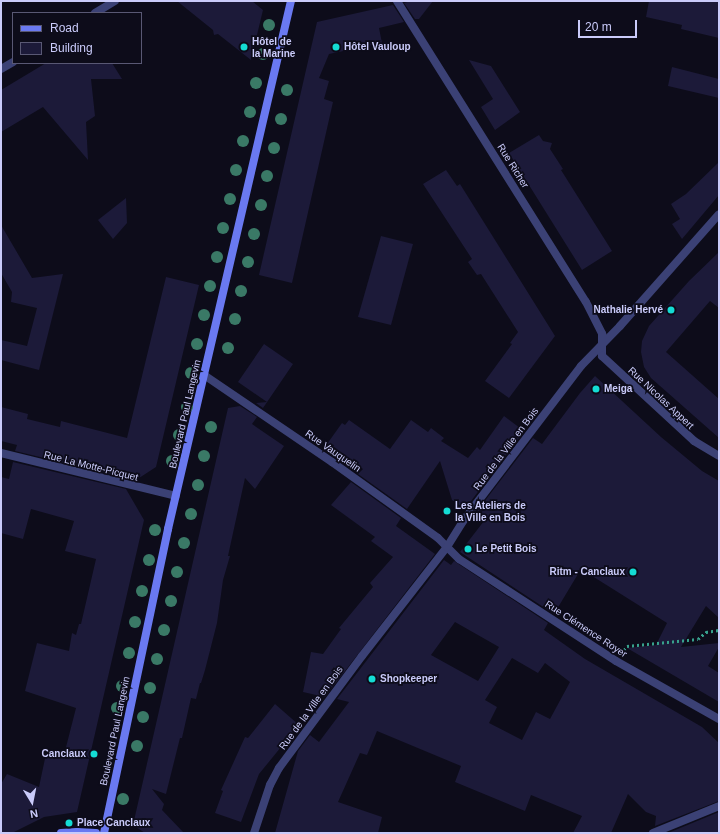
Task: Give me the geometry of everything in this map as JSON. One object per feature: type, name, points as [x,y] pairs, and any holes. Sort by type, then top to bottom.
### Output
[{"type":"street","points":[[97,12],[115,1]]},
{"type":"street","name":"Boulevard Paul Langevin","points":[[104,833],[176,496],[291,1]]},
{"type":"street","name":"Rue Richer","points":[[397,1],[586,302],[602,334],[602,345]]},
{"type":"street","points":[[1,69],[12,63]]},
{"type":"street","name":"Rue de la Ville en Bois","points":[[254,833],[270,785],[279,768],[362,656],[447,547],[463,521],[581,366],[602,345],[719,214]]},
{"type":"street","name":"Rue Nicolas Appert","points":[[602,345],[602,356],[694,441],[719,456]]},
{"type":"street","name":"Rue Vauquelin","points":[[204,375],[332,462],[438,538],[447,547]]},
{"type":"street","name":"Rue La Motte-Picquet","points":[[1,453],[176,496]]},
{"type":"street","name":"Rue Clémence Royer","points":[[447,547],[459,559],[616,661],[719,719]]},
{"type":"street","points":[[653,833],[719,806]]},
{"type":"street","points":[[61,833],[96,833]]},
{"type":"path","points":[[616,661],[627,646],[698,639],[706,632],[719,630]]},
{"type":"building","name":"Hôtel de la Marine","points":[[177,1],[252,1],[263,10],[251,60],[218,34],[214,35],[213,30]]},
{"type":"building","points":[[411,1],[433,1],[419,19],[415,19],[404,3]]},
{"type":"building","points":[[649,1],[719,1],[719,38],[681,29],[682,25],[646,17]]},
{"type":"building","points":[[393,5],[404,22],[379,28],[382,43],[329,54],[319,78],[329,81],[324,99],[333,102],[292,283],[259,275],[317,22]]},
{"type":"building","points":[[469,60],[491,66],[520,112],[495,130],[481,107],[493,99]]},
{"type":"building","points":[[44,64],[113,64],[122,79],[91,79],[95,116],[86,122],[88,160],[43,107],[1,132],[1,90]]},
{"type":"building","points":[[672,67],[719,79],[719,98],[668,86]]},
{"type":"building","points":[[539,135],[543,141],[552,143],[550,149],[563,169],[561,170],[612,251],[582,270],[509,153]]},
{"type":"building","points":[[719,162],[719,195],[682,239],[672,224],[680,219],[671,204],[686,194]]},
{"type":"building","points":[[446,170],[457,186],[460,184],[555,336],[509,398],[485,381],[512,344],[510,343],[518,332],[481,274],[477,275],[468,262],[472,259],[423,184]]},
{"type":"building","points":[[126,198],[127,223],[113,239],[98,220]]},
{"type":"building","points":[[1,225],[32,278],[63,274],[39,370],[1,360],[1,340],[27,346],[37,308],[11,302],[12,292],[1,273]]},
{"type":"building","points":[[381,236],[413,244],[391,325],[358,317]]},
{"type":"building","points":[[719,252],[719,308],[710,301],[666,352],[719,399],[719,438],[651,378],[644,367],[641,352],[642,341],[649,326],[689,281]]},
{"type":"building","points":[[166,277],[199,285],[156,467],[136,480],[15,451],[17,445],[1,441],[1,407],[28,414],[27,419],[60,427],[61,421],[127,438]]},
{"type":"building","points":[[264,344],[293,364],[263,408],[256,403],[267,402],[238,382]]},
{"type":"building","points":[[595,376],[661,437],[702,471],[719,481],[719,618],[706,606],[681,647],[719,643],[719,647],[708,666],[719,673],[719,702],[627,648],[656,645],[667,623],[581,569],[554,614],[460,552],[484,521],[474,515],[533,438],[542,444],[580,393]]},
{"type":"building","points":[[240,406],[257,417],[252,424],[284,446],[255,489],[245,478],[228,556],[230,556],[223,580],[217,623],[205,670],[196,699],[191,698],[182,738],[180,738],[166,794],[152,789],[164,804],[162,810],[184,833],[145,833],[133,825],[228,408]]},
{"type":"building","points":[[504,416],[524,431],[465,509],[452,500],[440,461],[407,509],[358,474],[363,469],[327,444],[342,423],[345,425],[349,420],[390,449],[411,420],[428,432],[431,428],[444,438],[441,441],[468,458],[477,447],[480,450]]},
{"type":"building","points":[[13,462],[126,489],[144,520],[77,812],[44,817],[12,833],[1,833],[1,784],[7,774],[39,787],[47,749],[64,755],[76,708],[25,691],[37,643],[69,651],[72,633],[76,635],[79,624],[81,624],[96,559],[65,551],[74,521],[31,509],[23,539],[1,533],[1,477],[9,479]]},
{"type":"building","points":[[351,482],[401,518],[396,526],[435,554],[325,697],[303,692],[311,652],[323,654],[341,629],[339,628],[373,587],[370,583],[393,557],[371,541],[375,537],[331,505]]},
{"type":"building","points":[[444,560],[451,565],[454,561],[548,623],[544,630],[585,659],[702,727],[719,743],[719,801],[655,826],[656,816],[646,812],[628,794],[611,833],[573,833],[582,816],[531,795],[525,811],[455,782],[461,766],[377,731],[367,755],[360,753],[338,802],[382,817],[378,833],[275,833],[298,751],[310,735],[319,742],[349,702],[337,699]],"holes":[[[455,622],[499,647],[478,681],[431,655]],[[512,658],[538,673],[545,663],[570,682],[550,719],[536,712],[522,740],[489,723],[497,707],[485,700]]]},
{"type":"building","points":[[275,704],[299,725],[259,774],[241,822],[215,813],[223,791],[221,790],[245,737],[248,738]]},
{"type":"building","points":[[719,812],[719,833],[668,833]]},
{"type":"place","name":"Hôtel de la Marine","points":[[244,47]]},
{"type":"place","name":"Hôtel Vauloup","points":[[336,47]]},
{"type":"place","name":"Nathalie Hervé","points":[[671,310]]},
{"type":"place","name":"Meiga","points":[[596,389]]},
{"type":"place","name":"Les Ateliers de la Ville en Bois","points":[[447,511]]},
{"type":"place","name":"Le Petit Bois","points":[[468,549]]},
{"type":"place","name":"Ritm - Canclaux","points":[[633,572]]},
{"type":"place","name":"Shopkeeper","points":[[372,679]]},
{"type":"place","name":"Canclaux","points":[[94,754]]},
{"type":"place","name":"Place Canclaux","points":[[69,823]]}]
